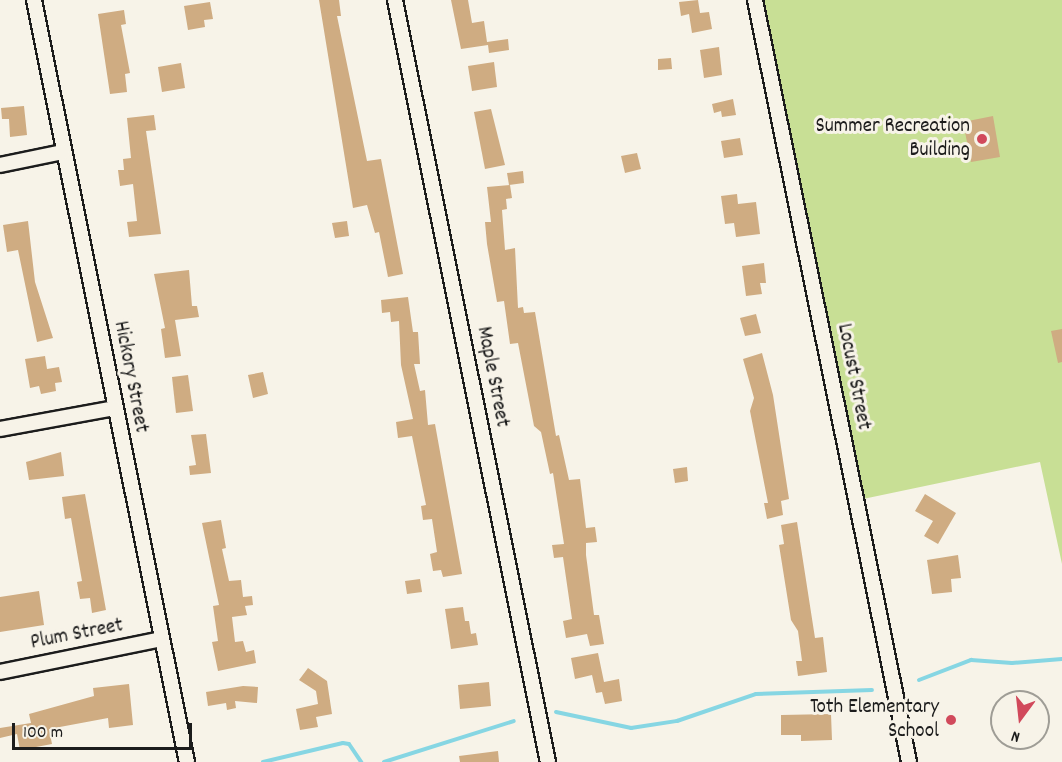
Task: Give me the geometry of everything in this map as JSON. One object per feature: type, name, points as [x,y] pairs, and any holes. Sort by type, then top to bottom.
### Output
[{"type":"street","name":"Hickory Street","points":[[34,0],[114,408],[187,762]]},
{"type":"street","name":"Maple Street","points":[[394,0],[548,762]]},
{"type":"street","name":"Locust Street","points":[[756,0],[909,762]]},
{"type":"street","points":[[0,165],[63,152]]},
{"type":"street","points":[[0,429],[114,408]]},
{"type":"street","name":"Plum Street","points":[[0,672],[162,639]]},
{"type":"green space","points":[[762,0],[1062,0],[1062,564],[1040,462],[863,499]]},
{"type":"building","points":[[319,0],[339,0],[341,16],[337,16],[367,161],[381,159],[403,274],[388,277],[379,232],[375,233],[367,205],[353,208]]},
{"type":"building","points":[[451,0],[468,0],[472,23],[484,21],[487,42],[508,39],[509,50],[489,53],[488,45],[461,49]]},
{"type":"building","points":[[698,0],[700,13],[709,12],[712,29],[692,33],[689,14],[681,16],[679,2]]},
{"type":"building","points":[[210,2],[213,19],[204,20],[205,27],[188,30],[184,6]]},
{"type":"building","points":[[124,10],[126,24],[121,25],[130,73],[125,74],[127,92],[110,94],[98,14]]},
{"type":"building","points":[[719,47],[722,75],[704,78],[700,50]]},
{"type":"building","points":[[671,58],[672,69],[658,70],[658,59]]},
{"type":"building","points":[[494,62],[497,87],[472,91],[468,66]]},
{"type":"building","points":[[181,63],[185,88],[162,92],[158,67]]},
{"type":"building","points":[[733,99],[736,115],[722,117],[721,111],[714,113],[712,104]]},
{"type":"building","points":[[24,106],[27,135],[10,137],[9,119],[2,119],[1,108]]},
{"type":"building","points":[[491,109],[505,165],[485,169],[474,112]]},
{"type":"building","points":[[154,115],[156,130],[146,131],[161,234],[129,237],[127,222],[137,221],[133,184],[120,186],[118,170],[124,170],[123,159],[131,158],[127,118]]},
{"type":"building","name":"Summer Recreation Building","points":[[993,116],[1000,157],[971,162],[963,122]]},
{"type":"building","points":[[740,138],[743,155],[724,158],[721,141]]},
{"type":"building","points":[[637,153],[641,169],[625,173],[621,156]]},
{"type":"building","points":[[523,171],[524,183],[509,185],[507,173]]},
{"type":"building","points":[[510,185],[512,198],[506,199],[507,209],[502,210],[505,250],[515,248],[518,308],[523,307],[524,313],[535,312],[556,436],[559,435],[569,480],[580,479],[586,528],[595,527],[597,542],[586,543],[586,555],[594,615],[599,615],[604,644],[590,646],[587,634],[566,638],[563,621],[572,619],[563,557],[554,558],[552,545],[564,544],[553,473],[550,474],[541,432],[534,426],[518,343],[510,344],[504,301],[497,302],[485,222],[491,222],[487,187]]},
{"type":"building","points":[[737,194],[738,204],[756,202],[760,234],[736,237],[734,223],[725,224],[721,196]]},
{"type":"building","points":[[28,221],[35,282],[53,338],[37,342],[18,250],[7,252],[3,225]]},
{"type":"building","points":[[347,221],[349,236],[335,238],[332,223]]},
{"type":"building","points":[[764,263],[766,283],[760,283],[762,294],[746,296],[742,266]]},
{"type":"building","points":[[189,270],[192,306],[197,306],[199,317],[175,320],[181,356],[165,358],[161,329],[165,328],[154,274]]},
{"type":"building","points":[[408,297],[413,332],[418,332],[420,364],[414,364],[420,391],[425,390],[428,425],[435,424],[462,574],[443,577],[441,570],[433,571],[430,554],[437,552],[432,519],[423,520],[421,506],[426,505],[412,436],[398,438],[396,422],[413,419],[401,365],[399,321],[391,322],[390,312],[382,313],[381,300]]},
{"type":"building","points":[[756,314],[761,333],[745,336],[740,318]]},
{"type":"building","points":[[1062,329],[1062,362],[1058,363],[1051,331]]},
{"type":"building","points":[[762,353],[773,395],[789,499],[781,501],[783,515],[767,519],[764,503],[768,503],[750,411],[754,398],[743,359]]},
{"type":"building","points":[[45,356],[47,369],[59,367],[62,382],[55,383],[56,391],[41,394],[39,386],[30,388],[25,359]]},
{"type":"building","points":[[263,372],[268,394],[253,398],[248,375]]},
{"type":"building","points":[[188,375],[193,411],[176,413],[172,377]]},
{"type":"building","points":[[206,434],[211,473],[190,475],[189,466],[196,465],[191,435]]},
{"type":"building","points":[[61,452],[64,476],[29,480],[26,462]]},
{"type":"building","points":[[687,467],[688,481],[675,483],[673,469]]},
{"type":"building","points":[[85,494],[106,610],[92,613],[90,598],[80,599],[77,582],[82,581],[71,518],[65,519],[62,497]]},
{"type":"building","points":[[925,494],[956,513],[938,544],[924,536],[933,521],[915,511]]},
{"type":"building","points":[[221,520],[226,548],[222,549],[229,581],[241,580],[243,597],[252,596],[253,605],[245,606],[247,615],[232,617],[235,642],[243,641],[246,652],[254,650],[256,663],[218,671],[212,642],[218,641],[213,606],[219,605],[202,523]]},
{"type":"building","points":[[797,522],[815,638],[823,637],[827,672],[798,676],[796,661],[802,661],[798,631],[791,620],[779,545],[784,544],[781,525]]},
{"type":"building","points":[[958,555],[961,578],[951,579],[952,592],[932,594],[927,560]]},
{"type":"building","points":[[420,579],[422,592],[407,594],[405,581]]},
{"type":"building","points":[[39,591],[44,625],[0,632],[0,597]]},
{"type":"building","points":[[463,607],[465,621],[469,621],[471,634],[476,633],[478,645],[451,649],[445,609]]},
{"type":"building","points":[[598,653],[604,682],[619,679],[622,701],[605,704],[602,692],[596,693],[592,675],[575,679],[571,658]]},
{"type":"building","points":[[308,668],[327,681],[332,714],[316,717],[318,727],[300,730],[296,709],[318,704],[316,691],[299,680]]},
{"type":"building","points":[[489,682],[491,706],[460,709],[458,685]]},
{"type":"building","points":[[129,684],[133,725],[109,728],[108,718],[49,729],[52,744],[20,750],[17,734],[0,738],[0,728],[31,723],[29,714],[94,696],[93,688]]},
{"type":"building","points":[[243,686],[258,687],[257,703],[235,701],[236,708],[227,710],[226,703],[208,706],[206,692]]},
{"type":"building","points":[[831,714],[832,740],[801,741],[801,735],[781,735],[781,715]]},
{"type":"building","points":[[498,751],[499,762],[460,762],[459,756]]},
{"type":"waterway","points":[[919,680],[971,660],[1012,663],[1062,659]]},
{"type":"waterway","points":[[556,712],[631,728],[677,721],[756,694],[872,690]]},
{"type":"waterway","points":[[384,762],[514,721]]},
{"type":"waterway","points":[[263,762],[343,743],[349,744],[361,762]]},
{"type":"place","name":"Summer Recreation Building","points":[[982,139]]},
{"type":"place","name":"Toth Elementary School","points":[[951,720]]}]
